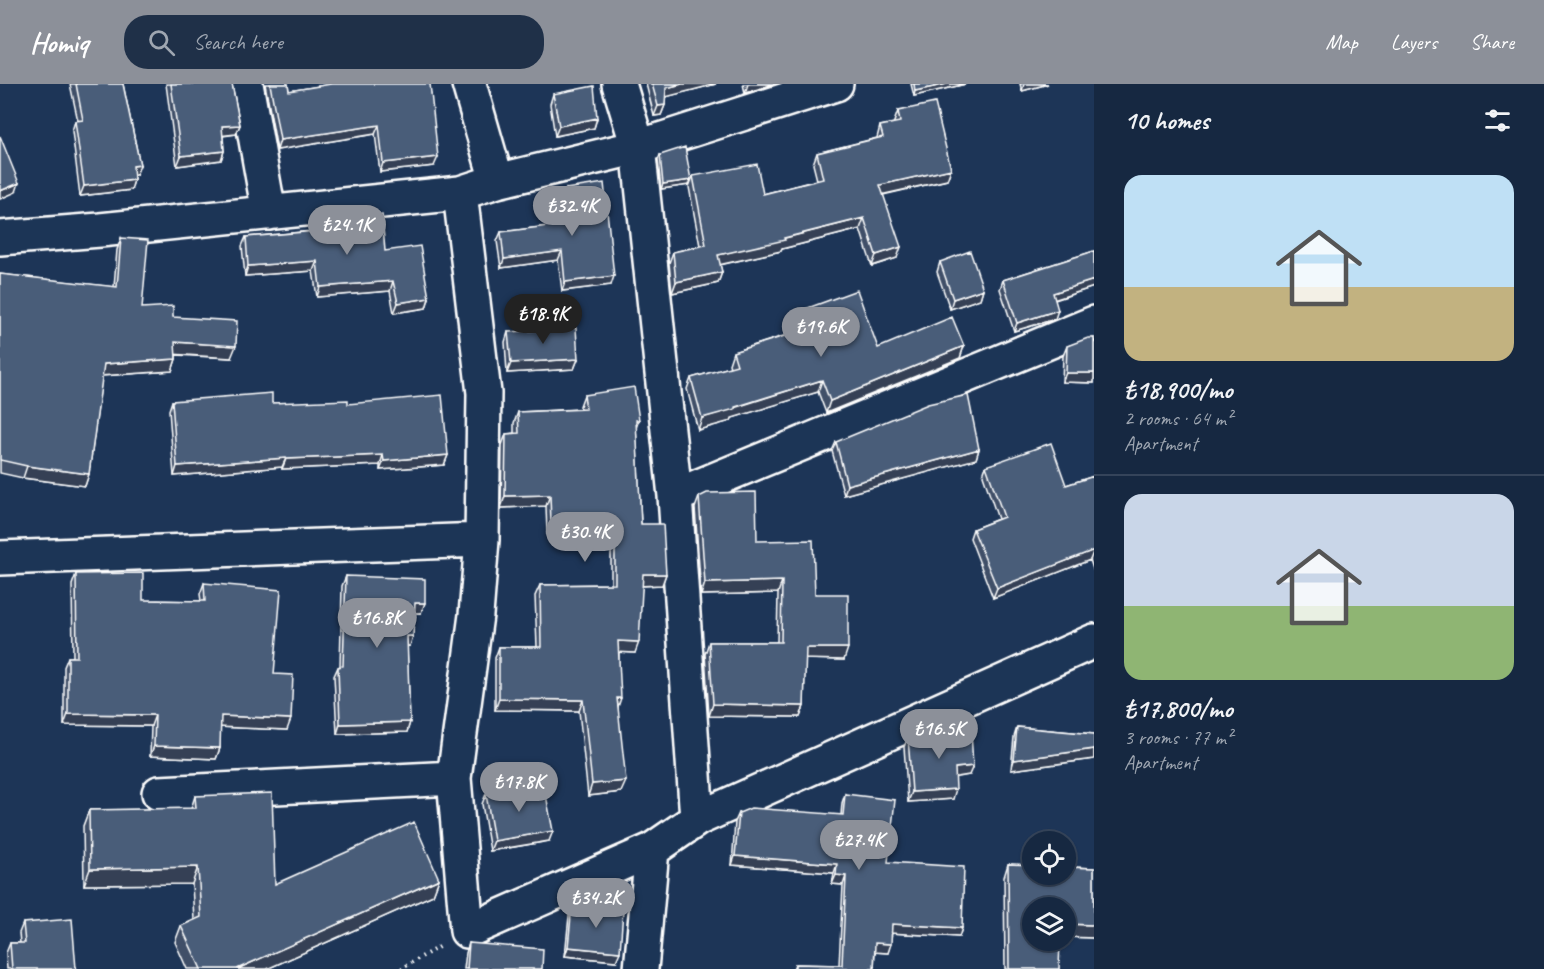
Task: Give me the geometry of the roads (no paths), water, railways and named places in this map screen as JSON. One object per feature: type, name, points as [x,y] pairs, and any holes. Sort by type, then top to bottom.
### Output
[{"type":"street","points":[[246,84],[269,213]]},
{"type":"street","points":[[469,84],[497,182]]},
{"type":"street","points":[[619,84],[638,147],[675,496],[697,819]]},
{"type":"street","points":[[0,238],[460,193],[638,147],[836,84]]},
{"type":"street","points":[[460,193],[483,393],[482,540],[476,615],[454,778],[467,931],[651,850],[697,819],[1094,641]]},
{"type":"street","points":[[675,496],[1094,323]]},
{"type":"street","points":[[0,558],[482,540]]},
{"type":"street","points":[[159,793],[454,778]]},
{"type":"street","points":[[641,969],[651,850]]}]
